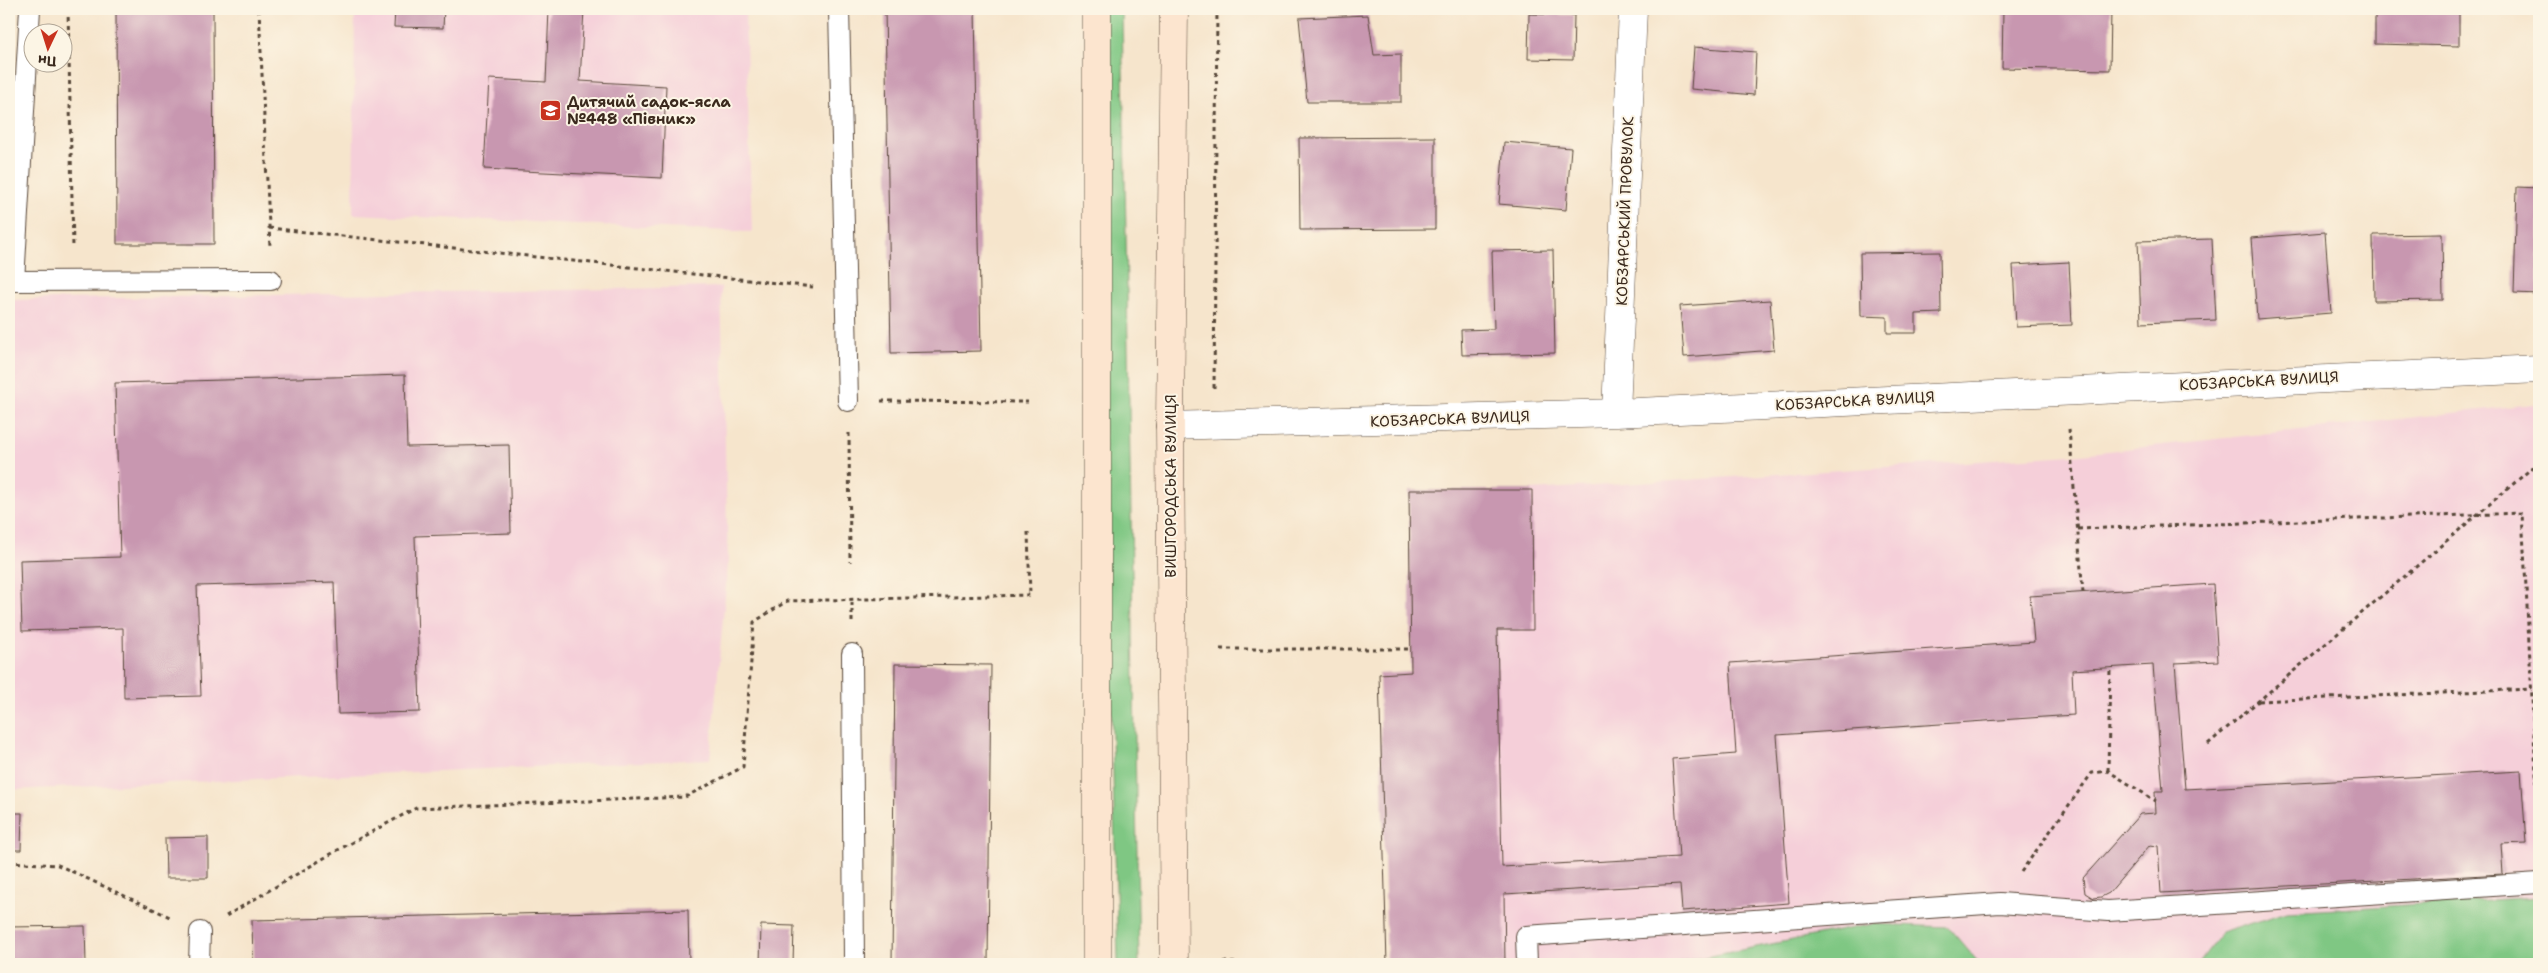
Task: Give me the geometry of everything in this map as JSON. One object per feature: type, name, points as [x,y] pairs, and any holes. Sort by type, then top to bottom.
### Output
[{"type":"main road","points":[[1097,9],[1097,964]]},
{"type":"main road","name":"ВИШГОРОДСЬКА ВУЛИЦЯ","points":[[1174,9],[1170,426],[1174,964]]},
{"type":"street","name":"КОБЗАРСЬКИЙ ПРОВУЛОК","points":[[1616,413],[1633,9]]},
{"type":"street","name":"КОБЗАРСЬКА ВУЛИЦЯ","points":[[1170,426],[1616,413],[2066,390],[2539,369]]},
{"type":"lane","points":[[30,9],[14,281],[271,280]]},
{"type":"lane","points":[[839,9],[848,401]]},
{"type":"lane","points":[[852,654],[854,964]]},
{"type":"lane","points":[[1527,964],[1526,936],[2000,903],[2108,911],[2539,883]]},
{"type":"lane","points":[[199,964],[200,932]]},
{"type":"path","points":[[68,9],[74,281]]},
{"type":"path","points":[[259,9],[271,280]]},
{"type":"path","points":[[1214,396],[1217,9]]},
{"type":"path","points":[[269,228],[846,291]]},
{"type":"path","points":[[2066,390],[2084,592]]},
{"type":"path","points":[[850,562],[848,401],[1028,402]]},
{"type":"path","points":[[2208,744],[2539,462]]},
{"type":"path","points":[[2078,529],[2522,513],[2539,828]]},
{"type":"path","points":[[9,862],[58,864],[200,932],[336,851],[416,808],[686,797],[743,767],[754,622],[787,601],[1030,595],[1028,532]]},
{"type":"path","points":[[1220,649],[1411,649]]},
{"type":"path","points":[[2108,772],[2110,668]]},
{"type":"path","points":[[2258,701],[2532,689]]},
{"type":"path","points":[[2000,903],[2092,773],[2108,772],[2156,801]]},
{"type":"path","points":[[1223,962],[1257,964]]},
{"type":"shaded area","name":"Дитячий садок-ясла №448 «Півник»","points":[[355,9],[745,9],[752,232],[353,214]]},
{"type":"shaded area","points":[[721,287],[728,564],[710,759],[9,790],[9,300]]},
{"type":"shaded area","points":[[2539,404],[2539,964],[1387,964],[1379,674],[1411,672],[1409,490],[1532,490],[2072,455]]},
{"type":"green space","points":[[1098,9],[1122,9],[1139,964],[1118,964],[1096,127]]},
{"type":"green space","points":[[2539,897],[2539,964],[2198,964],[2221,933],[2287,912]]},
{"type":"green space","points":[[1873,924],[1948,927],[1980,964],[1670,964]]},
{"type":"building","points":[[116,9],[213,9],[214,244],[117,244]]},
{"type":"building","points":[[395,9],[444,9],[443,28],[394,27]]},
{"type":"building","points":[[549,9],[584,9],[580,81],[666,86],[662,178],[484,169],[489,79],[546,82]]},
{"type":"building","points":[[885,9],[975,9],[981,351],[891,353]]},
{"type":"building","points":[[2003,9],[2111,9],[2110,70],[2002,68]]},
{"type":"building","points":[[2375,9],[2459,9],[2459,46],[2375,44]]},
{"type":"building","points":[[1529,14],[1574,15],[1573,60],[1528,59]]},
{"type":"building","points":[[1368,15],[1374,55],[1401,54],[1401,102],[1307,102],[1299,18]]},
{"type":"building","points":[[1694,47],[1756,52],[1754,95],[1691,89]]},
{"type":"building","points":[[1435,137],[1435,229],[1300,230],[1299,138]]},
{"type":"building","points":[[1504,142],[1571,148],[1566,210],[1499,204]]},
{"type":"building","points":[[2517,187],[2539,188],[2539,294],[2514,293]]},
{"type":"building","points":[[2325,232],[2331,313],[2257,319],[2251,238]]},
{"type":"building","points":[[2442,234],[2443,300],[2374,301],[2373,235]]},
{"type":"building","points":[[2212,239],[2216,320],[2141,323],[2138,241]]},
{"type":"building","points":[[1553,250],[1555,353],[1462,355],[1461,330],[1494,329],[1492,251]]},
{"type":"building","points":[[1940,252],[1941,313],[1916,314],[1916,333],[1887,333],[1887,317],[1861,316],[1860,253]]},
{"type":"building","points":[[2069,262],[2072,325],[2016,327],[2013,265]]},
{"type":"building","points":[[1770,300],[1774,350],[1684,357],[1680,306]]},
{"type":"building","points":[[405,375],[407,447],[509,445],[511,533],[415,536],[420,712],[338,714],[334,582],[197,586],[201,696],[124,698],[123,628],[22,631],[20,560],[120,557],[115,383]]},
{"type":"building","points":[[1409,490],[1532,490],[1533,630],[1497,630],[1502,867],[1679,857],[1672,759],[1736,754],[1730,663],[2034,642],[2030,596],[2213,584],[2218,661],[2175,663],[2185,789],[2521,771],[2526,843],[2501,844],[2503,874],[2161,893],[2158,846],[2150,845],[2109,893],[2093,898],[2085,893],[2083,878],[2140,814],[2156,813],[2155,791],[2163,791],[2153,665],[2072,670],[2074,715],[1777,735],[1789,903],[1682,911],[1680,884],[1504,894],[1505,964],[1387,964],[1379,674],[1411,672]]},
{"type":"building","points":[[895,664],[991,665],[988,964],[892,964]]},
{"type":"building","points":[[9,813],[22,813],[21,850],[9,850]]},
{"type":"building","points":[[208,837],[208,878],[166,878],[165,838]]},
{"type":"building","points":[[688,910],[689,964],[253,964],[252,920]]},
{"type":"building","points":[[761,925],[794,926],[793,964],[760,964]]},
{"type":"building","points":[[85,926],[86,964],[9,964],[9,927]]},
{"type":"place","name":"Дитячий садок-ясла №448 «Півник»","points":[[551,111]]}]
